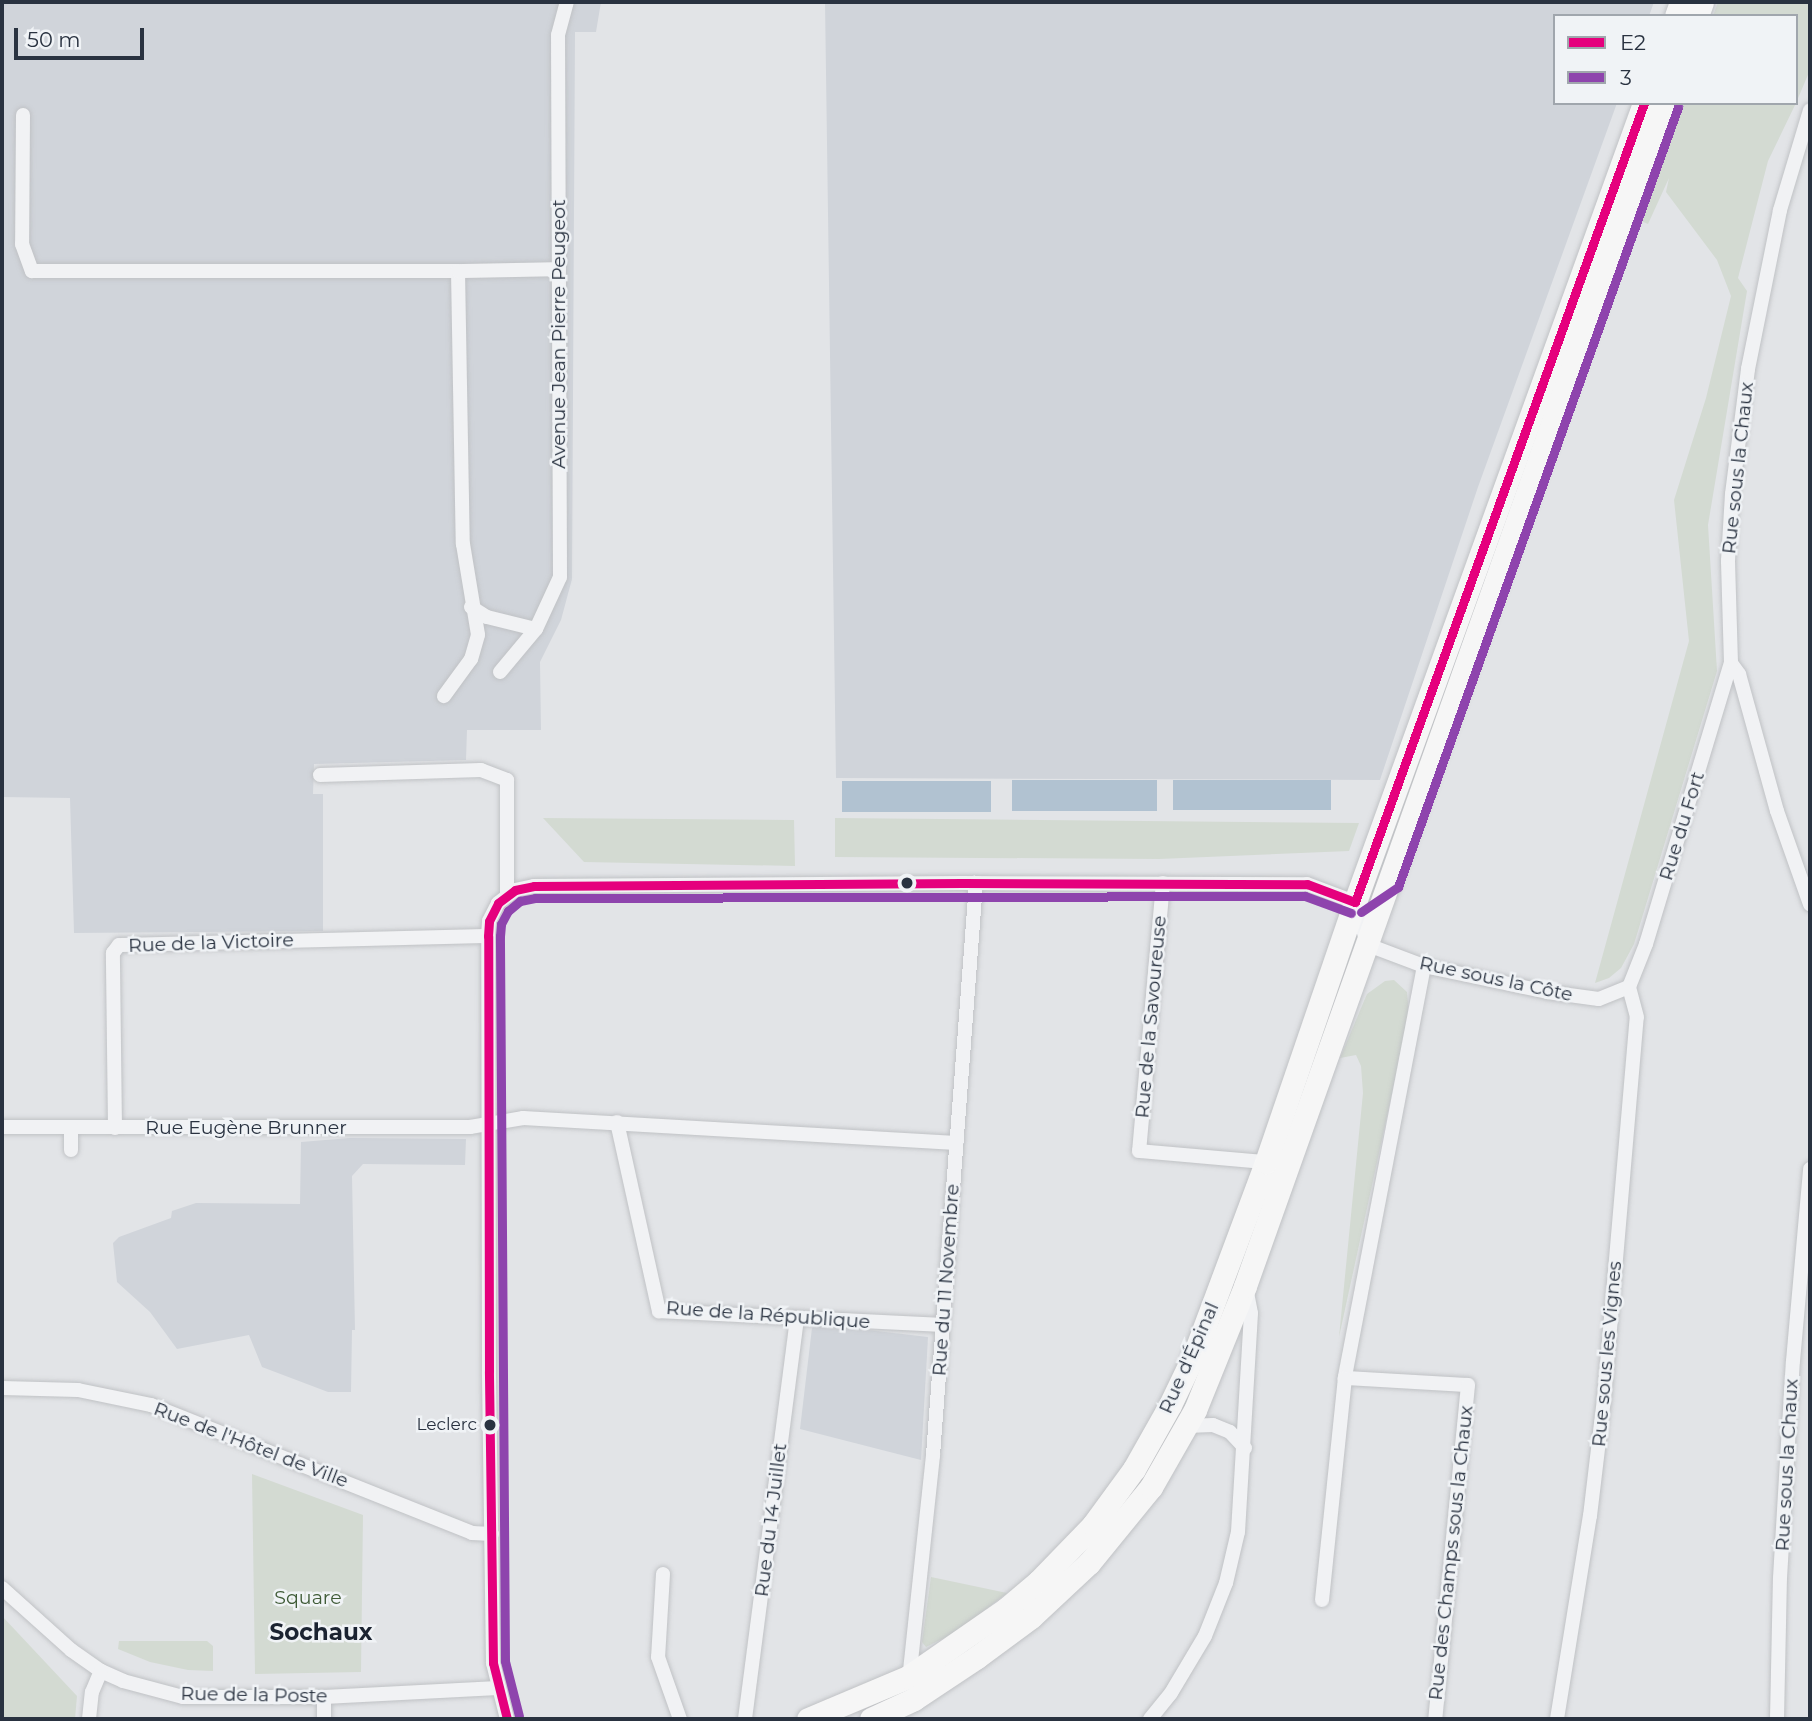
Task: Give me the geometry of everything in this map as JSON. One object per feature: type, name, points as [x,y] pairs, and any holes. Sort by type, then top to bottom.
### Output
[{"type":"main road","name":"Rue d'Épinal","points":[[911,1688],[1039,1581],[1093,1525],[1134,1469],[1194,1355],[1266,1162],[1356,902],[1643,105]]},
{"type":"main road","name":"Rue d'Épinal","points":[[808,1719],[866,1712],[1031,1617],[1089,1563],[1151,1487],[1187,1426],[1245,1286],[1386,883],[1665,105]]},
{"type":"street","name":"Avenue Jean Pierre Peugeot","points":[[500,672],[536,629],[561,577],[559,2]]},
{"type":"street","name":"Avenue Jean Pierre Peugeot","points":[[558,35],[567,2]]},
{"type":"street","name":"Rue sous la Chaux","points":[[1810,110],[1780,210],[1748,369],[1730,521],[1728,561],[1731,663],[1739,674],[1777,811],[1810,904]]},
{"type":"street","points":[[23,116],[22,244],[32,271],[559,269]]},
{"type":"street","points":[[444,696],[471,659],[478,635],[471,607],[463,544],[458,271]]},
{"type":"street","points":[[471,607],[487,617],[536,629]]},
{"type":"street","name":"Rue du Fort","points":[[1629,987],[1646,944],[1731,663]]},
{"type":"street","points":[[320,775],[481,770],[507,780],[507,895]]},
{"type":"street","name":"Rue du 11 Novembre","points":[[911,1688],[933,1455],[976,883]]},
{"type":"street","name":"Rue de la Savoureuse","points":[[1163,883],[1139,1151],[1266,1162]]},
{"type":"street","points":[[1356,902],[1386,883]]},
{"type":"street","points":[[508,1719],[493,1663],[488,936],[492,912],[507,895],[523,887],[560,885],[1307,884],[1356,902]]},
{"type":"street","points":[[1356,902],[1366,941]]},
{"type":"street","name":"Rue de la Victoire","points":[[115,1128],[113,953],[120,945],[488,936]]},
{"type":"street","name":"Rue sous la Côte","points":[[1366,941],[1376,948],[1424,966],[1547,992],[1598,999],[1629,987]]},
{"type":"street","points":[[1322,1600],[1345,1378],[1424,966]]},
{"type":"street","name":"Rue sous les Vignes","points":[[1557,1719],[1590,1516],[1604,1399],[1637,1017],[1629,987]]},
{"type":"street","points":[[490,1122],[523,1118],[617,1122],[956,1143]]},
{"type":"street","name":"Rue Eugène Brunner","points":[[2,1127],[470,1127],[490,1122]]},
{"type":"street","name":"Rue de la République","points":[[617,1122],[659,1311],[797,1320],[942,1325]]},
{"type":"street","points":[[71,1128],[71,1150]]},
{"type":"street","name":"Rue sous la Chaux","points":[[1777,1719],[1780,1578],[1793,1361],[1810,1169]]},
{"type":"street","points":[[1150,1719],[1171,1693],[1205,1636],[1226,1583],[1238,1532],[1251,1313],[1245,1286]]},
{"type":"street","name":"Rue du 14 Juillet","points":[[745,1719],[797,1320]]},
{"type":"street","name":"Rue des Champs sous la Chaux","points":[[1345,1378],[1468,1385],[1435,1719]]},
{"type":"street","name":"Rue de l'Hôtel de Ville","points":[[2,1388],[78,1390],[152,1405],[472,1533],[492,1534]]},
{"type":"street","points":[[1187,1426],[1213,1425],[1230,1432],[1245,1448]]},
{"type":"street","points":[[663,1574],[657,1657],[680,1719]]},
{"type":"street","name":"Rue de la Poste","points":[[2,1588],[71,1650],[101,1671],[123,1681],[183,1697],[324,1697],[498,1688]]},
{"type":"street","points":[[89,1719],[92,1692],[101,1671]]},
{"type":"street","points":[[324,1697],[324,1719]]},
{"type":"shaded area","points":[[2,2],[601,2],[596,32],[575,32],[572,579],[561,620],[540,662],[541,730],[467,730],[466,760],[314,764],[313,794],[323,794],[323,931],[74,933],[70,798],[2,797]]},
{"type":"shaded area","points":[[825,2],[1654,2],[1650,14],[1553,14],[1553,105],[1616,105],[1478,487],[1380,780],[836,778]]},
{"type":"shaded area","points":[[350,1138],[466,1139],[465,1165],[363,1164],[352,1176],[355,1330],[352,1330],[351,1392],[328,1392],[262,1367],[249,1335],[177,1349],[150,1312],[117,1282],[113,1243],[119,1237],[171,1218],[172,1211],[196,1203],[300,1204],[301,1142]]},
{"type":"shaded area","points":[[817,1324],[928,1337],[921,1460],[800,1429],[812,1328]]},
{"type":"green space","points":[[1718,2],[1810,2],[1810,70],[1798,98],[1798,14],[1714,14]]},
{"type":"green space","points":[[1682,105],[1795,105],[1768,161],[1738,278],[1747,291],[1708,525],[1717,671],[1634,944],[1621,968],[1609,978],[1595,983],[1689,641],[1674,500],[1706,398],[1731,296],[1717,260],[1666,192],[1669,178],[1648,224],[1641,221]]},
{"type":"green space","points":[[543,818],[794,820],[795,866],[584,862]]},
{"type":"green space","points":[[835,818],[1359,823],[1349,851],[1159,859],[835,857]]},
{"type":"green space","points":[[1394,980],[1407,992],[1409,1015],[1339,1337],[1363,1093],[1361,1066],[1356,1055],[1340,1058],[1367,994],[1385,981]]},
{"type":"green space","name":"Square","points":[[252,1474],[363,1515],[361,1672],[255,1674]]},
{"type":"green space","points":[[931,1577],[1007,1593],[958,1631],[926,1647],[922,1642]]},
{"type":"green space","points":[[2,1616],[77,1696],[75,1719],[2,1719]]},
{"type":"green space","points":[[119,1641],[207,1641],[213,1646],[213,1671],[188,1670],[150,1662],[118,1649]]},
{"type":"water","points":[[1012,780],[1157,780],[1157,811],[1012,811]]},
{"type":"water","points":[[1173,780],[1331,780],[1331,810],[1173,810]]},
{"type":"water","points":[[842,781],[991,781],[991,812],[842,812]]},
{"type":"transit line","name":"E2","points":[[1355,902],[1643,105]]},
{"type":"transit line","name":"3","points":[[1361,912],[1398,887],[1678,107]]},
{"type":"transit line","name":"E2","points":[[507,1719],[493,1663],[489,1371],[488,936],[489,921],[498,903],[515,890],[534,886],[962,883],[1307,884],[1355,902]]},
{"type":"transit line","name":"3","points":[[519,1716],[505,1661],[500,936],[501,924],[508,911],[520,901],[535,898],[1305,896],[1351,913]]},
{"type":"place","name":"Leclerc","points":[[490,1425]]},
{"type":"district","name":"Sochaux","points":[[321,1632]]}]
